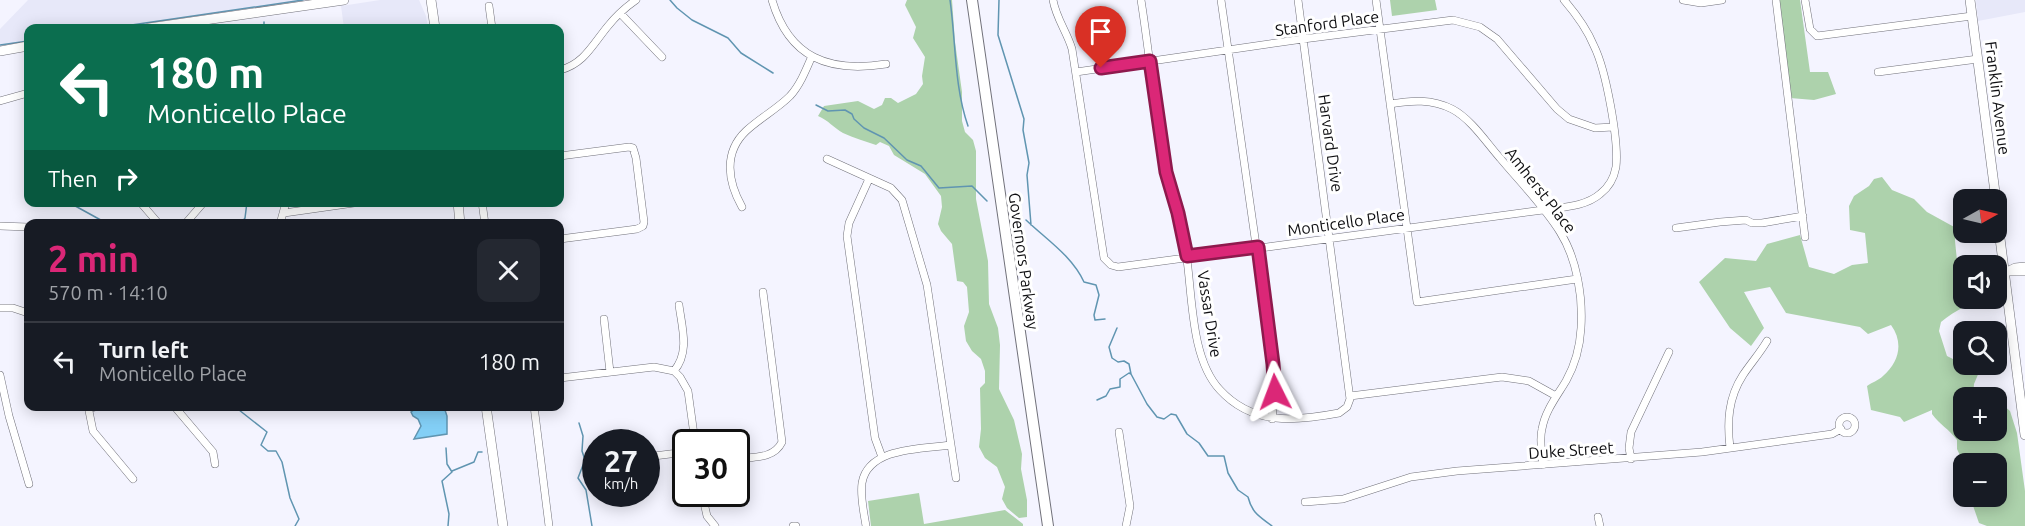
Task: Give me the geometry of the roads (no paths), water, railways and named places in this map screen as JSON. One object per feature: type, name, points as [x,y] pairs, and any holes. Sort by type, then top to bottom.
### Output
[{"type":"main road","name":"Governors Parkway","points":[[972,0],[1047,526]]},
{"type":"street","points":[[178,24],[344,0]]},
{"type":"street","points":[[431,0],[434,24]]},
{"type":"street","points":[[564,68],[584,58],[608,26],[636,0]]},
{"type":"street","points":[[772,0],[776,14],[786,32],[812,56],[830,64],[852,68],[886,64]]},
{"type":"street","name":"Monticello Place","points":[[1053,0],[1054,9],[1069,38],[1076,72],[1106,261],[1118,267],[1543,210],[1587,202],[1605,190],[1612,180],[1616,167],[1613,127]]},
{"type":"street","name":"Vassar Drive","points":[[1141,0],[1166,172],[1187,256],[1199,348],[1208,374],[1221,391],[1239,406],[1256,415],[1272,419],[1300,419],[1339,413],[1347,407],[1350,396]]},
{"type":"street","points":[[1221,0],[1275,377],[1272,419]]},
{"type":"street","name":"Harvard Drive","points":[[1298,0],[1350,396]]},
{"type":"street","points":[[1376,0],[1417,302],[1577,279]]},
{"type":"street","points":[[1564,0],[1589,34],[1601,62],[1613,127]]},
{"type":"street","points":[[1683,0],[1701,3],[1722,0]]},
{"type":"street","points":[[1776,0],[1805,237]]},
{"type":"street","points":[[1805,0],[1810,29],[1816,36],[1972,16]]},
{"type":"street","name":"Franklin Avenue","points":[[1970,0],[1995,189]]},
{"type":"street","points":[[489,6],[491,24]]},
{"type":"street","points":[[620,13],[662,57]]},
{"type":"street","name":"Stanford Place","points":[[1076,72],[1444,20],[1461,21],[1480,27],[1497,39],[1561,113],[1585,126],[1613,127]]},
{"type":"street","points":[[0,51],[24,47]]},
{"type":"street","points":[[742,207],[730,177],[729,168],[733,151],[747,130],[794,92],[812,56]]},
{"type":"street","points":[[1878,72],[1978,59]]},
{"type":"street","points":[[0,101],[24,94]]},
{"type":"street","name":"Amherst Place","points":[[1390,104],[1414,100],[1425,101],[1443,105],[1461,115],[1561,232],[1577,279],[1581,314],[1579,343],[1572,366],[1541,429],[1543,465]]},
{"type":"street","points":[[564,155],[629,147],[634,150],[644,222],[643,226],[637,229],[564,238]]},
{"type":"street","points":[[827,159],[891,188],[899,195],[918,250],[927,285],[956,478]]},
{"type":"street","points":[[869,179],[849,223],[847,236],[875,438],[882,457]]},
{"type":"street","points":[[144,207],[155,219]]},
{"type":"street","points":[[189,219],[200,207]]},
{"type":"street","points":[[282,219],[285,207]]},
{"type":"street","points":[[284,213],[326,207]]},
{"type":"street","points":[[1676,228],[1746,220],[1752,223],[1762,223],[1803,216]]},
{"type":"street","points":[[0,226],[24,228]]},
{"type":"street","points":[[2007,271],[2025,266]]},
{"type":"street","points":[[2007,272],[2025,272]]},
{"type":"street","points":[[2007,288],[2025,435]]},
{"type":"street","points":[[750,457],[768,455],[777,450],[782,442],[763,292]]},
{"type":"street","points":[[674,371],[681,363],[684,352],[679,305]]},
{"type":"street","points":[[0,308],[13,308],[24,312]]},
{"type":"street","points":[[604,319],[610,372]]},
{"type":"street","points":[[1730,448],[1728,422],[1733,395],[1742,377],[1767,341]]},
{"type":"street","points":[[1631,459],[1629,448],[1631,432],[1669,352]]},
{"type":"street","points":[[564,378],[654,367],[674,371],[688,391],[693,429]]},
{"type":"street","points":[[0,375],[9,416],[29,484]]},
{"type":"street","points":[[1350,396],[1502,377],[1529,381],[1557,396]]},
{"type":"street","points":[[89,411],[91,425],[99,440],[133,479]]},
{"type":"street","points":[[178,411],[213,452],[215,464]]},
{"type":"street","points":[[487,411],[503,526]]},
{"type":"street","points":[[535,411],[549,526]]},
{"type":"street","name":"Duke Street","points":[[1305,502],[1343,499],[1411,477],[1457,471],[1631,459],[1730,448],[1832,434],[1841,429]]},
{"type":"street","points":[[1119,432],[1130,506],[1126,526]]},
{"type":"street","points":[[866,526],[862,484],[867,471],[882,457],[951,445]]},
{"type":"street","points":[[704,507],[711,525]]},
{"type":"street","points":[[1598,517],[1600,526]]},
{"type":"water","points":[[445,411],[447,434],[414,439],[421,426],[411,412]]},
{"type":"waterway","points":[[138,24],[303,0]]},
{"type":"waterway","points":[[670,0],[692,20],[728,38],[741,53],[773,73]]},
{"type":"waterway","points":[[950,0],[960,95],[968,126]]},
{"type":"waterway","points":[[999,0],[998,35],[1024,119],[1023,130],[1029,163],[1027,175],[1031,225]]},
{"type":"waterway","points":[[0,45],[24,42]]},
{"type":"waterway","points":[[816,105],[828,111],[845,110],[852,114],[864,128],[884,138],[907,160],[921,166],[939,188],[972,186],[987,201]]},
{"type":"waterway","points":[[77,207],[99,219]]},
{"type":"waterway","points":[[244,219],[246,207]]},
{"type":"waterway","points":[[1026,220],[1066,256],[1084,282],[1096,285],[1099,295],[1095,320],[1105,319]]},
{"type":"waterway","points":[[1117,328],[1109,347],[1112,358],[1129,364],[1131,374]]},
{"type":"waterway","points":[[1097,400],[1106,396],[1110,389],[1120,387],[1120,379],[1131,374],[1147,404],[1157,417],[1164,419],[1171,414],[1176,415],[1187,434],[1199,443],[1208,456],[1224,456],[1228,473],[1238,490],[1248,497],[1257,514],[1272,526]]},
{"type":"waterway","points":[[240,411],[267,432],[261,445],[268,451],[276,451],[282,462],[290,498],[299,519],[295,526]]},
{"type":"waterway","points":[[579,423],[583,436],[582,451],[585,460],[578,478],[586,490],[592,526]]},
{"type":"waterway","points":[[446,448],[447,464],[452,472],[442,481],[449,514],[448,526]]},
{"type":"waterway","points":[[452,471],[474,462],[478,452],[482,452]]}]
